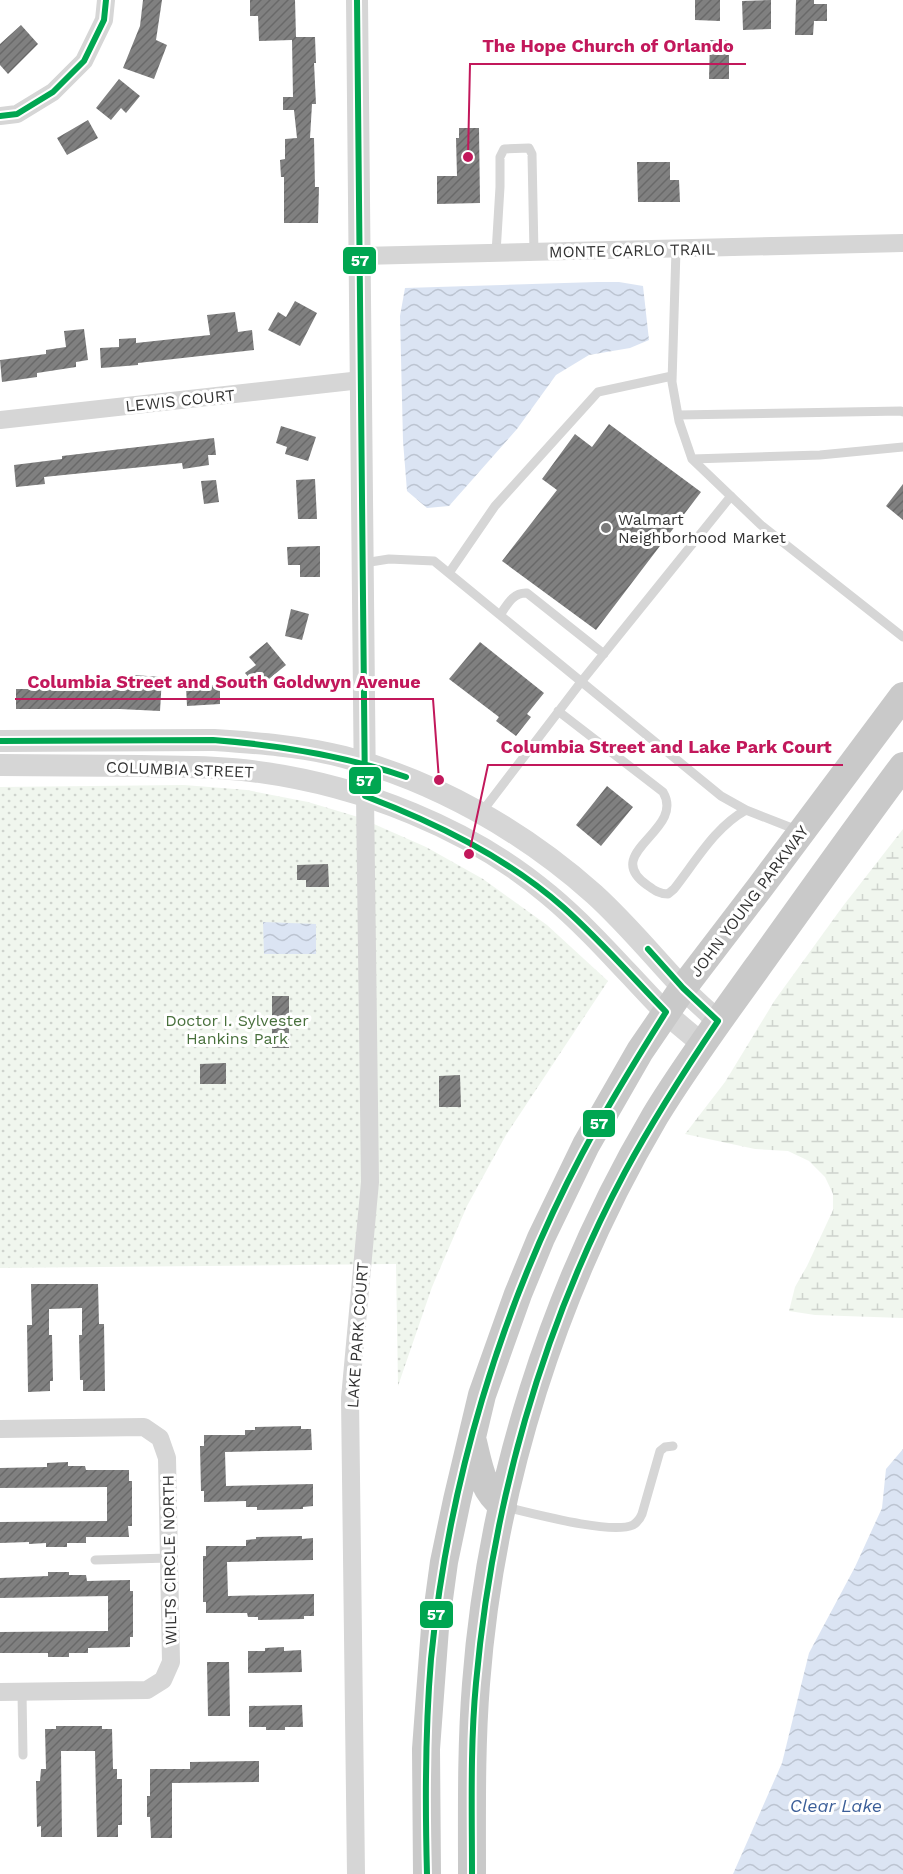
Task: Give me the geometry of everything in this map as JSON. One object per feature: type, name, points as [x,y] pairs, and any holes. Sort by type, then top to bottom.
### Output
[{"type":"main road","name":"JOHN YOUNG PARKWAY","points":[[427,1874],[426,1749],[435,1628],[446,1551],[482,1395],[499,1344],[541,1238],[586,1145],[640,1051],[666,1012],[903,696]]},
{"type":"main road","points":[[472,1874],[473,1731],[476,1683],[489,1583],[503,1506],[519,1440],[566,1299],[591,1239],[654,1118],[710,1032],[903,766]]},
{"type":"main road","points":[[472,1437],[481,1476],[494,1499],[503,1506]]},
{"type":"street","points":[[0,116],[17,114],[53,92],[84,61],[104,20],[106,0]]},
{"type":"street","points":[[357,0],[365,796]]},
{"type":"street","name":"MONTE CARLO TRAIL","points":[[360,256],[903,243]]},
{"type":"street","name":"LEWIS COURT","points":[[0,420],[361,380]]},
{"type":"street","name":"COLUMBIA STREET","points":[[0,741],[236,741],[310,750],[366,763],[403,776],[481,813],[564,868],[595,894],[626,925],[683,988],[710,1032]]},
{"type":"street","name":"COLUMBIA STREET","points":[[0,765],[227,768],[297,778],[365,796],[459,836],[522,875],[548,894],[581,924],[666,1012],[710,1032]]},
{"type":"street","name":"LAKE PARK COURT","points":[[356,1874],[350,1398],[369,1182],[365,796]]},
{"type":"street","name":"WILTS CIRCLE NORTH","points":[[0,1430],[144,1427],[160,1438],[167,1458],[171,1662],[163,1680],[147,1690],[0,1692]]},
{"type":"lane","points":[[496,253],[500,157],[504,149],[529,148],[532,154],[534,253]]},
{"type":"lane","points":[[676,249],[672,376],[678,415],[692,459],[761,525],[903,638]]},
{"type":"lane","points":[[449,573],[495,506],[598,392],[672,376]]},
{"type":"lane","points":[[678,415],[903,412]]},
{"type":"lane","points":[[692,459],[820,455],[903,447]]},
{"type":"lane","points":[[481,813],[558,711],[730,496]]},
{"type":"lane","points":[[364,563],[389,558],[434,561],[721,796],[746,810],[802,831]]},
{"type":"lane","points":[[500,615],[514,596],[520,592],[526,593],[604,654]]},
{"type":"lane","points":[[558,711],[663,792],[668,799],[668,807],[662,824],[634,855],[632,862],[634,870],[642,881],[661,894],[668,894],[720,829],[746,810]]},
{"type":"lane","points":[[503,1506],[556,1519],[612,1527],[630,1526],[636,1523],[642,1514],[660,1451],[665,1447],[673,1446]]},
{"type":"lane","points":[[95,1560],[169,1558]]},
{"type":"lane","points":[[22,1692],[23,1755]]},
{"type":"green space","name":"Doctor I. Sylvester Hankins Park","points":[[184,785],[247,790],[308,802],[358,817],[426,847],[483,879],[547,925],[608,981],[506,1135],[467,1206],[432,1287],[398,1386],[396,1264],[0,1268],[0,787]]},
{"type":"green space","points":[[903,829],[903,1318],[815,1315],[789,1311],[795,1287],[833,1210],[833,1194],[825,1177],[809,1161],[788,1151],[755,1149],[685,1134],[725,1082],[775,1000],[843,906]]},
{"type":"water","points":[[619,282],[643,286],[649,340],[630,348],[589,355],[556,375],[517,429],[449,506],[427,508],[407,491],[403,441],[400,316],[405,288]]},
{"type":"water","points":[[263,922],[316,924],[316,954],[264,954]]},
{"type":"water","name":"Clear Lake","points":[[903,1449],[903,1874],[733,1874],[782,1763],[809,1653],[855,1567],[882,1508],[886,1469]]},
{"type":"building","points":[[143,0],[162,0],[156,40],[167,45],[154,79],[123,68],[140,26]]},
{"type":"building","points":[[250,0],[295,0],[296,37],[315,37],[316,104],[312,104],[310,138],[314,138],[315,187],[319,187],[318,223],[284,223],[284,177],[281,177],[280,160],[285,159],[285,139],[297,138],[294,110],[283,110],[283,97],[293,97],[292,40],[259,41],[258,16],[250,16]]},
{"type":"building","points":[[695,0],[720,0],[720,21],[695,20]]},
{"type":"building","points":[[771,0],[771,29],[743,30],[742,1]]},
{"type":"building","points":[[796,0],[814,0],[814,4],[827,4],[827,21],[814,21],[813,35],[795,35]]},
{"type":"building","points":[[21,25],[38,44],[8,74],[0,65],[0,44]]},
{"type":"building","points":[[710,40],[729,40],[729,79],[709,79]]},
{"type":"building","points":[[119,79],[140,96],[126,113],[121,108],[111,120],[96,108]]},
{"type":"building","points":[[88,120],[98,138],[67,155],[57,138]]},
{"type":"building","points":[[459,128],[479,128],[480,203],[437,204],[437,176],[457,176],[456,138],[459,138]]},
{"type":"building","points":[[637,162],[670,162],[670,180],[679,180],[680,202],[638,202]]},
{"type":"building","points":[[295,301],[317,313],[300,346],[268,330],[278,312],[286,317]]},
{"type":"building","points":[[235,312],[238,332],[252,330],[254,350],[101,368],[100,348],[119,347],[119,339],[136,338],[136,343],[210,335],[207,315]]},
{"type":"building","points":[[84,329],[88,360],[76,362],[76,367],[37,373],[37,377],[2,382],[0,360],[46,354],[46,350],[66,347],[64,331]]},
{"type":"building","points":[[609,424],[701,492],[596,630],[502,561],[557,490],[542,479],[575,434],[592,447]]},
{"type":"building","points":[[281,426],[316,437],[308,461],[285,454],[287,447],[276,443]]},
{"type":"building","points":[[214,438],[216,455],[208,455],[209,465],[183,469],[182,463],[44,477],[45,484],[16,487],[14,465],[62,459],[62,456]]},
{"type":"building","points":[[315,479],[317,519],[298,519],[296,480]]},
{"type":"building","points":[[216,480],[219,502],[204,504],[201,481]]},
{"type":"building","points":[[903,484],[903,520],[886,506]]},
{"type":"building","points":[[320,546],[320,577],[300,577],[300,565],[288,565],[287,547]]},
{"type":"building","points":[[291,609],[309,614],[302,640],[285,636]]},
{"type":"building","points":[[267,642],[286,665],[258,688],[245,673],[256,665],[249,657]]},
{"type":"building","points":[[480,642],[544,693],[527,714],[531,717],[516,736],[496,721],[499,717],[449,679]]},
{"type":"building","points":[[133,675],[162,677],[160,711],[16,709],[16,689],[55,689],[55,691],[133,689]]},
{"type":"building","points":[[220,685],[220,704],[187,706],[186,687]]},
{"type":"building","points":[[607,786],[633,807],[601,846],[576,825]]},
{"type":"building","points":[[328,864],[329,887],[306,887],[306,880],[297,880],[297,865]]},
{"type":"building","points":[[272,996],[289,996],[289,1048],[272,1048]]},
{"type":"building","points":[[226,1063],[226,1084],[200,1084],[200,1064]]},
{"type":"building","points":[[460,1075],[461,1107],[439,1107],[439,1076]]},
{"type":"building","points":[[31,1284],[98,1284],[99,1324],[104,1324],[105,1391],[83,1391],[83,1380],[80,1380],[79,1335],[82,1335],[82,1308],[49,1309],[53,1381],[50,1381],[50,1391],[28,1392],[27,1325],[32,1325]]},
{"type":"building","points":[[301,1426],[301,1429],[311,1429],[312,1450],[225,1452],[226,1486],[313,1484],[313,1506],[303,1507],[303,1509],[257,1510],[257,1507],[246,1507],[246,1501],[204,1502],[204,1491],[201,1491],[200,1446],[204,1446],[204,1435],[245,1435],[245,1430],[255,1430],[255,1427]]},
{"type":"building","points":[[68,1462],[68,1466],[85,1466],[86,1470],[129,1470],[129,1481],[132,1481],[132,1526],[128,1526],[129,1537],[86,1537],[86,1543],[67,1543],[67,1547],[46,1547],[46,1543],[0,1543],[0,1522],[107,1521],[107,1487],[0,1488],[0,1468],[47,1467],[47,1463]]},
{"type":"building","points":[[302,1536],[302,1539],[313,1538],[313,1560],[227,1562],[228,1596],[314,1594],[314,1616],[304,1616],[304,1619],[258,1620],[258,1617],[248,1617],[247,1613],[206,1613],[206,1602],[203,1602],[203,1556],[206,1556],[206,1546],[246,1546],[246,1540],[256,1539],[256,1537]]},
{"type":"building","points":[[48,1572],[86,1575],[87,1581],[130,1580],[130,1591],[133,1591],[133,1637],[130,1637],[130,1647],[88,1648],[88,1653],[69,1653],[69,1657],[48,1657],[48,1653],[0,1653],[0,1632],[108,1631],[108,1596],[0,1598],[0,1578],[48,1576]]},
{"type":"building","points":[[284,1647],[284,1651],[301,1650],[302,1672],[248,1673],[248,1651],[265,1651],[265,1648]]},
{"type":"building","points":[[207,1662],[229,1662],[230,1716],[208,1716]]},
{"type":"building","points":[[302,1705],[303,1727],[266,1730],[266,1727],[249,1727],[249,1706]]},
{"type":"building","points":[[56,1726],[102,1726],[102,1729],[112,1729],[113,1769],[117,1769],[117,1779],[122,1779],[122,1825],[118,1825],[118,1837],[97,1837],[95,1751],[61,1751],[62,1837],[41,1837],[41,1826],[37,1827],[36,1781],[40,1781],[41,1769],[46,1769],[45,1729],[56,1729]]},
{"type":"building","points":[[259,1761],[259,1782],[172,1783],[172,1838],[151,1838],[150,1817],[147,1817],[150,1769],[190,1769],[190,1762]]},
{"type":"transit line","name":"57","points":[[0,116],[17,114],[53,92],[84,61],[104,20],[106,0]]},
{"type":"transit line","name":"57","points":[[357,0],[365,796],[444,830],[518,872],[577,920],[666,1012],[602,1118],[553,1213],[526,1274],[482,1399],[450,1528],[431,1659],[426,1766],[427,1874]]},
{"type":"transit line","name":"57","points":[[0,741],[213,740],[238,742],[335,757],[406,777]]},
{"type":"transit line","name":"57","points":[[472,1874],[473,1731],[476,1683],[494,1551],[525,1420],[545,1356],[595,1232],[647,1133],[718,1021],[683,988],[648,949]]},
{"type":"place","name":"The Hope Church of Orlando","points":[[468,157]]},
{"type":"place","name":"Walmart Neighborhood Market","points":[[606,528]]},
{"type":"place","name":"Columbia Street and South Goldwyn Avenue","points":[[439,780]]},
{"type":"place","name":"Columbia Street and Lake Park Court","points":[[469,854]]}]
